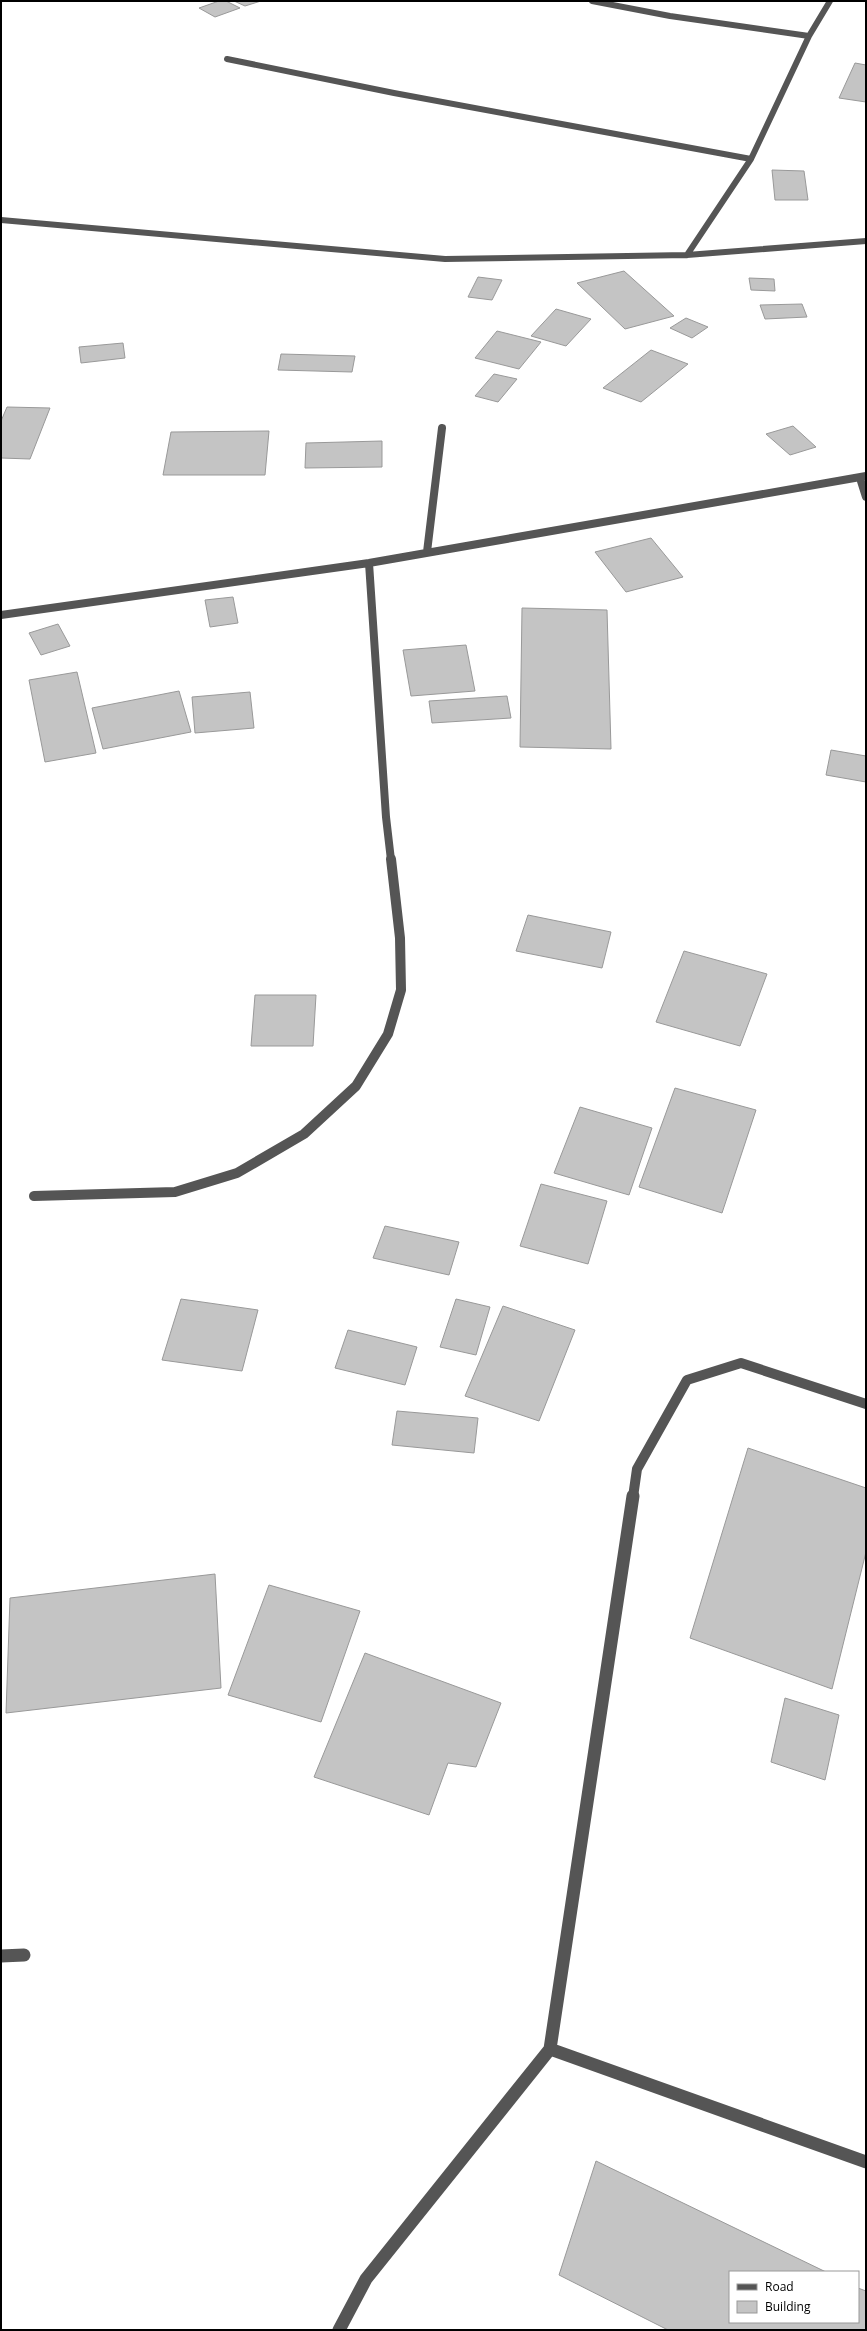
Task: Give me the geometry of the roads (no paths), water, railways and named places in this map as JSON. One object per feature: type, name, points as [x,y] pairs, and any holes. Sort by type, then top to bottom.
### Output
[{"type":"street","points":[[592,1],[670,16],[809,36]]},
{"type":"street","points":[[687,255],[752,159],[809,36],[830,1]]},
{"type":"street","points":[[227,59],[394,94],[752,159]]},
{"type":"street","points":[[1,220],[445,259],[687,255],[866,240]]},
{"type":"street","points":[[427,552],[442,428]]},
{"type":"street","points":[[1,615],[369,563],[863,477],[866,497]]},
{"type":"street","points":[[34,1196],[175,1192],[237,1173],[304,1134],[350,1092],[356,1086],[388,1034],[401,990],[400,938],[386,817],[369,563]]},
{"type":"street","points":[[339,2330],[366,2279],[550,2049],[637,1469],[687,1380],[741,1363],[866,1404]]},
{"type":"street","points":[[1,1956],[24,1955]]},
{"type":"street","points":[[550,2049],[866,2162]]}]
